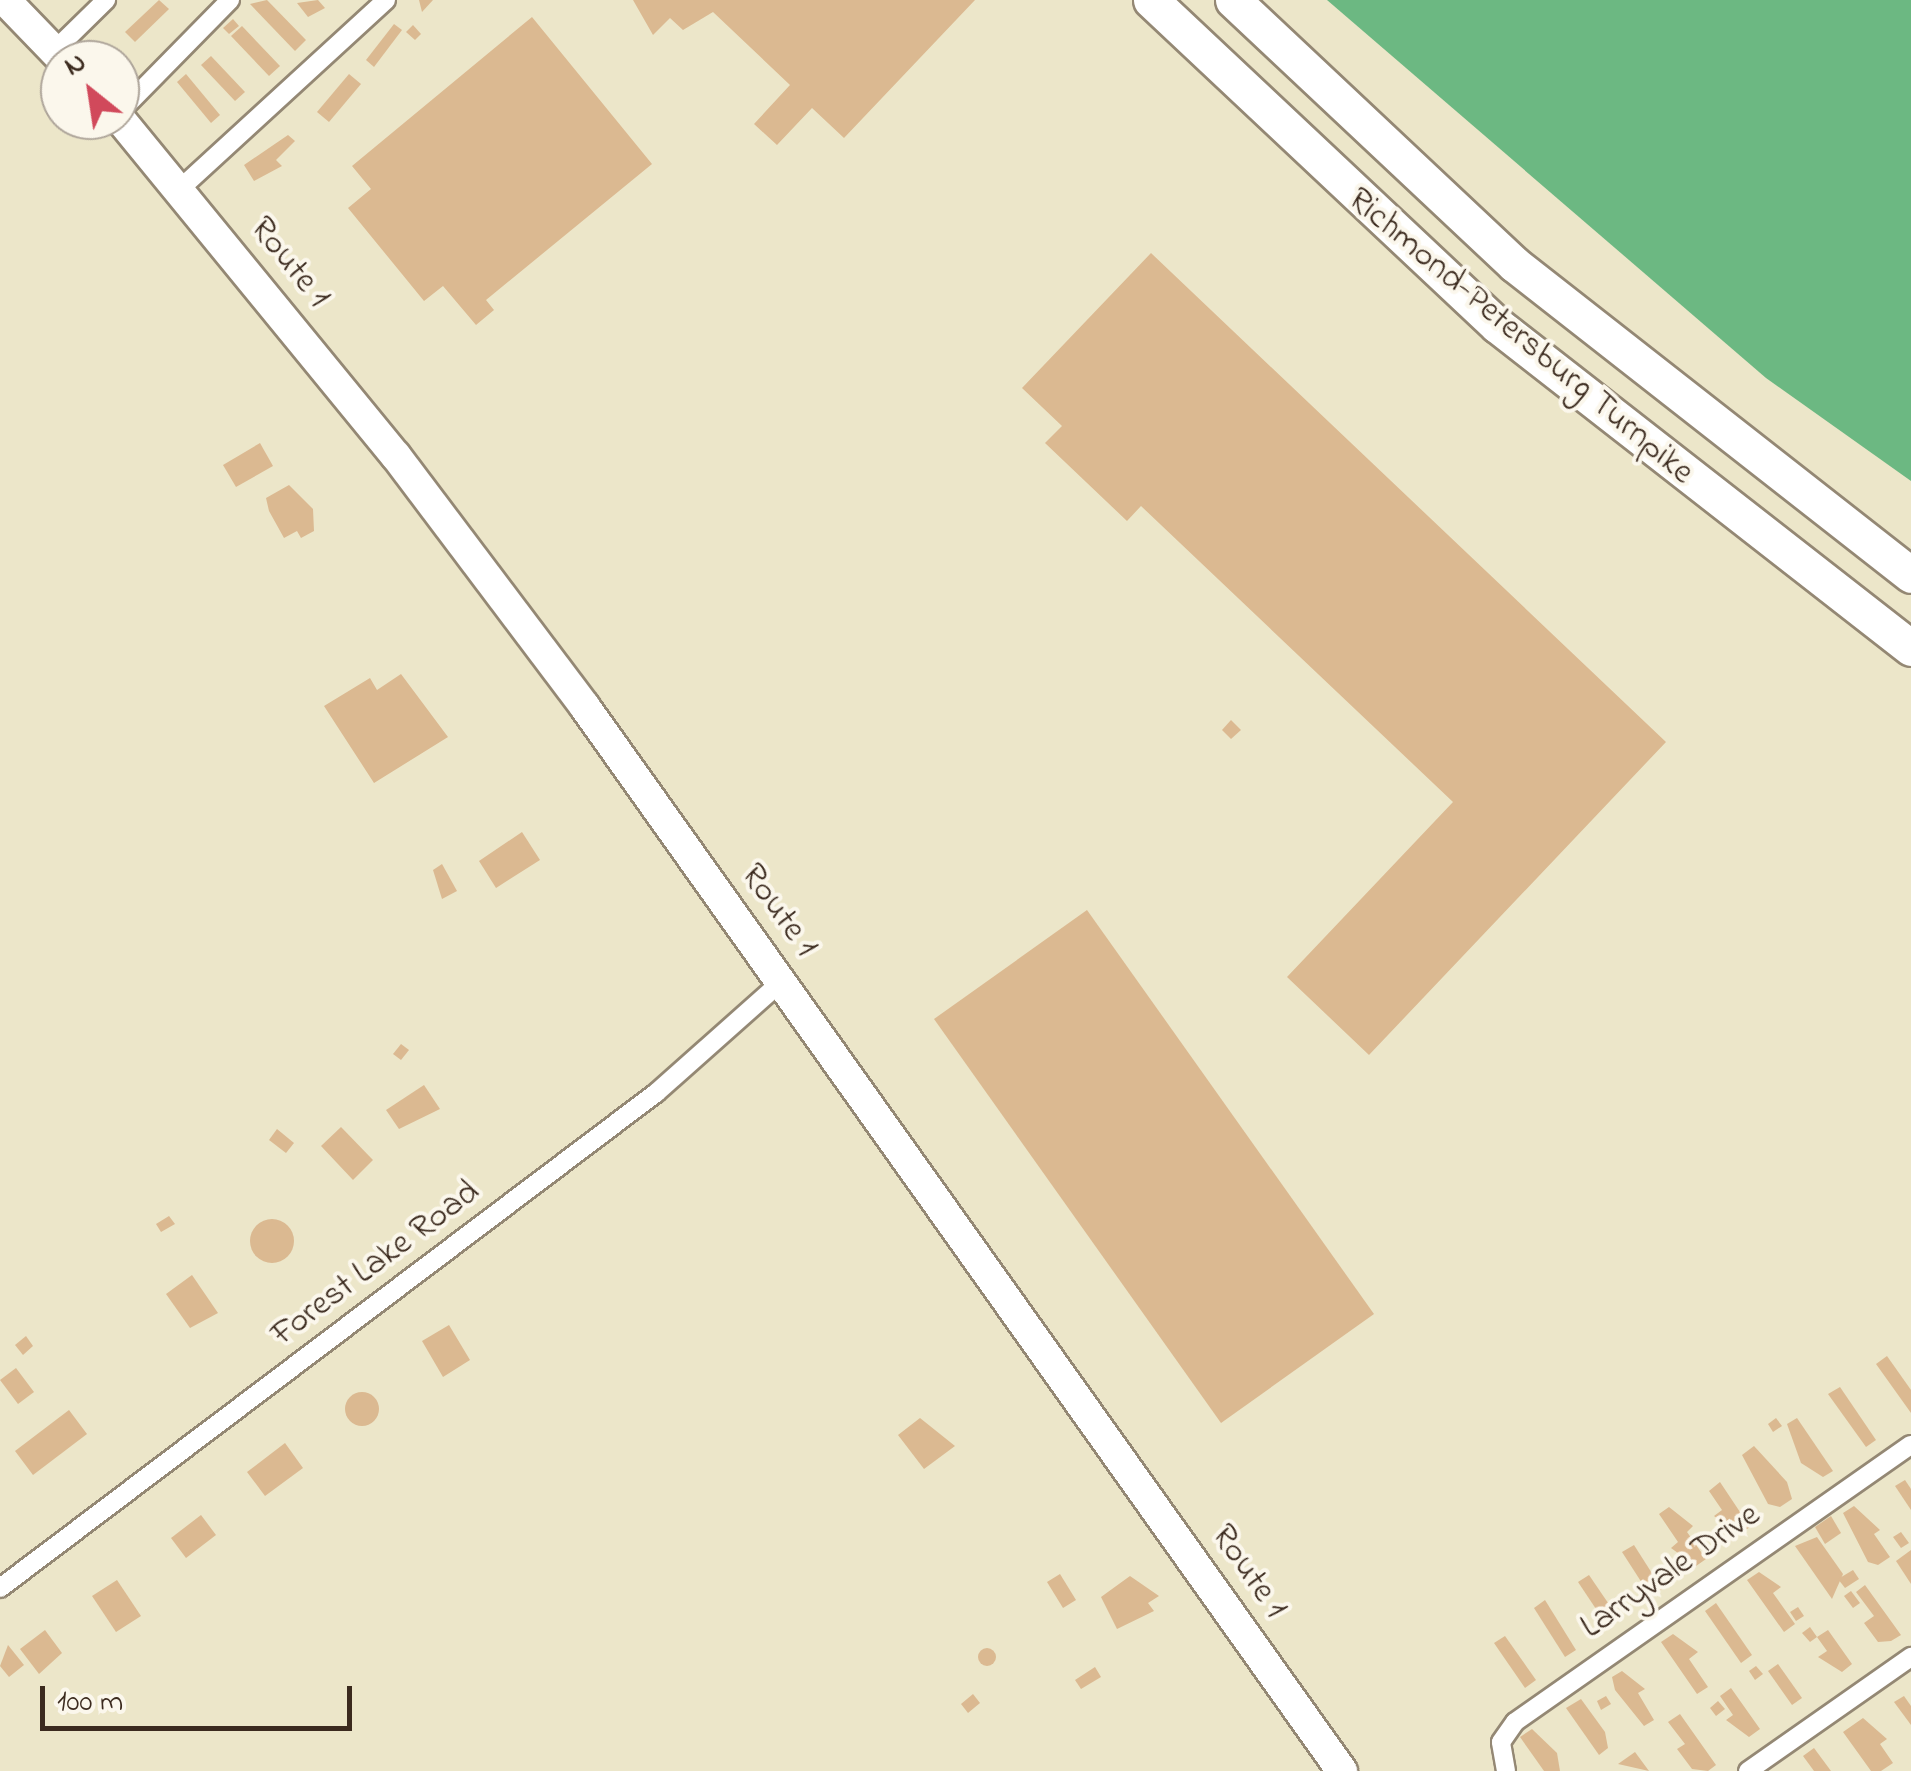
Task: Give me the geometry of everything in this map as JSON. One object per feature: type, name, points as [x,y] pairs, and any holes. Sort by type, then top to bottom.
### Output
[{"type":"highway","name":"Richmond-Petersburg Turnpike","points":[[1152,0],[1496,325],[1911,648]]},
{"type":"highway","name":"Richmond-Petersburg Turnpike","points":[[1232,0],[1514,264],[1911,574]]},
{"type":"main road","points":[[5,0],[44,40]]},
{"type":"main road","name":"Route 1","points":[[140,140],[407,470],[782,982],[1342,1771]]},
{"type":"street","points":[[72,40],[106,0]]},
{"type":"street","points":[[140,95],[230,0]]},
{"type":"street","points":[[181,188],[386,0]]},
{"type":"street","name":"Forest Lake Road","points":[[0,1588],[656,1093],[782,982]]},
{"type":"street","name":"Larryvale Drive","points":[[1506,1771],[1502,1742],[1515,1722],[1911,1445]]},
{"type":"street","points":[[1748,1771],[1911,1657]]},
{"type":"green space","points":[[1327,0],[1911,0],[1911,481],[1766,378]]},
{"type":"building","points":[[159,0],[169,9],[137,40],[125,32]]},
{"type":"building","points":[[267,0],[306,40],[295,51],[250,4]]},
{"type":"building","points":[[318,0],[325,8],[308,17],[297,3]]},
{"type":"building","points":[[419,0],[433,0],[422,12]]},
{"type":"building","points":[[633,0],[975,0],[844,138],[812,108],[777,145],[754,124],[790,85],[713,12],[683,30],[670,18],[653,35]]},
{"type":"building","points":[[532,17],[652,164],[486,300],[494,310],[476,325],[443,286],[424,301],[348,208],[371,189],[352,166]]},
{"type":"building","points":[[233,19],[239,26],[229,34],[223,28]]},
{"type":"building","points":[[394,24],[402,30],[374,67],[366,60]]},
{"type":"building","points":[[413,25],[421,34],[415,40],[406,32]]},
{"type":"building","points":[[242,26],[280,66],[269,76],[231,36]]},
{"type":"building","points":[[211,56],[245,92],[235,101],[201,65]]},
{"type":"building","points":[[186,74],[220,115],[211,123],[177,82]]},
{"type":"building","points":[[349,74],[361,84],[329,122],[317,112]]},
{"type":"building","points":[[288,135],[295,141],[276,160],[282,166],[254,181],[244,165]]},
{"type":"building","points":[[1151,253],[1666,742],[1369,1055],[1287,977],[1453,802],[1141,506],[1127,521],[1045,443],[1062,426],[1022,388]]},
{"type":"building","points":[[260,443],[273,466],[236,487],[223,465]]},
{"type":"building","points":[[289,485],[313,509],[314,531],[301,538],[297,531],[284,538],[266,498]]},
{"type":"building","points":[[401,674],[448,737],[374,783],[324,706],[370,678],[377,690]]},
{"type":"building","points":[[1231,720],[1241,730],[1231,739],[1222,730]]},
{"type":"building","points":[[522,832],[540,860],[496,888],[479,861]]},
{"type":"building","points":[[442,864],[457,891],[442,899],[433,870]]},
{"type":"building","points":[[1087,910],[1374,1314],[1221,1423],[934,1019]]},
{"type":"building","points":[[401,1044],[409,1050],[401,1060],[393,1054]]},
{"type":"building","points":[[424,1085],[440,1109],[399,1129],[386,1110]]},
{"type":"building","points":[[341,1127],[373,1160],[353,1180],[321,1146]]},
{"type":"building","points":[[277,1129],[294,1143],[286,1153],[269,1140]]},
{"type":"building","points":[[169,1216],[175,1224],[161,1232],[156,1224]]},
{"type":"building","points":[[272,1219],[287,1226],[294,1241],[287,1256],[272,1263],[257,1256],[250,1241],[257,1226]]},
{"type":"building","points":[[192,1275],[218,1313],[190,1328],[166,1294]]},
{"type":"building","points":[[449,1325],[470,1360],[443,1377],[422,1341]]},
{"type":"building","points":[[26,1336],[33,1346],[23,1355],[15,1345]]},
{"type":"building","points":[[1887,1356],[1911,1390],[1911,1413],[1876,1364]]},
{"type":"building","points":[[16,1368],[34,1392],[18,1404],[0,1380]]},
{"type":"building","points":[[1840,1387],[1876,1440],[1866,1447],[1828,1394]]},
{"type":"building","points":[[362,1392],[374,1397],[379,1409],[374,1421],[362,1426],[350,1421],[345,1409],[350,1397]]},
{"type":"building","points":[[69,1410],[87,1434],[33,1475],[15,1451]]},
{"type":"building","points":[[920,1418],[955,1446],[924,1469],[898,1435]]},
{"type":"building","points":[[1776,1418],[1782,1426],[1773,1432],[1768,1424]]},
{"type":"building","points":[[1797,1418],[1833,1471],[1823,1477],[1801,1463],[1787,1424]]},
{"type":"building","points":[[285,1443],[303,1468],[265,1496],[247,1472]]},
{"type":"building","points":[[1754,1446],[1787,1482],[1792,1499],[1780,1507],[1768,1504],[1742,1455]]},
{"type":"building","points":[[1905,1480],[1911,1489],[1911,1510],[1895,1486]]},
{"type":"building","points":[[1720,1482],[1750,1527],[1739,1535],[1714,1516],[1722,1510],[1709,1491]]},
{"type":"building","points":[[1854,1506],[1880,1530],[1874,1534],[1890,1557],[1878,1565],[1868,1562],[1843,1513]]},
{"type":"building","points":[[1669,1507],[1693,1526],[1687,1532],[1706,1559],[1696,1566],[1671,1548],[1678,1542],[1659,1514]]},
{"type":"building","points":[[201,1515],[216,1535],[186,1558],[171,1538]]},
{"type":"building","points":[[1831,1516],[1841,1533],[1825,1544],[1815,1527]]},
{"type":"building","points":[[1901,1532],[1909,1543],[1901,1548],[1893,1537]]},
{"type":"building","points":[[1817,1537],[1843,1574],[1832,1599],[1795,1546]]},
{"type":"building","points":[[1634,1545],[1662,1589],[1651,1597],[1622,1552]]},
{"type":"building","points":[[1911,1550],[1911,1584],[1896,1561]]},
{"type":"building","points":[[1853,1570],[1859,1579],[1845,1588],[1838,1579]]},
{"type":"building","points":[[1759,1572],[1781,1587],[1773,1593],[1795,1624],[1784,1632],[1747,1580]]},
{"type":"building","points":[[1060,1574],[1076,1600],[1063,1608],[1047,1582]]},
{"type":"building","points":[[1589,1575],[1619,1619],[1608,1627],[1578,1582]]},
{"type":"building","points":[[1130,1576],[1159,1596],[1148,1603],[1154,1611],[1117,1629],[1101,1597]]},
{"type":"building","points":[[117,1580],[141,1616],[116,1632],[92,1596]]},
{"type":"building","points":[[1865,1585],[1901,1635],[1891,1641],[1878,1642],[1864,1623],[1874,1616],[1856,1592]]},
{"type":"building","points":[[1851,1591],[1860,1603],[1853,1608],[1844,1596]]},
{"type":"building","points":[[1545,1600],[1576,1650],[1565,1657],[1534,1608]]},
{"type":"building","points":[[1716,1603],[1752,1655],[1741,1663],[1705,1611]]},
{"type":"building","points":[[1798,1607],[1804,1616],[1796,1621],[1790,1612]]},
{"type":"building","points":[[1810,1627],[1817,1637],[1810,1642],[1802,1633]]},
{"type":"building","points":[[45,1630],[62,1653],[39,1674],[20,1649]]},
{"type":"building","points":[[1828,1630],[1852,1664],[1842,1672],[1818,1657],[1827,1651],[1817,1637]]},
{"type":"building","points":[[1673,1634],[1698,1652],[1689,1659],[1708,1687],[1697,1694],[1661,1642]]},
{"type":"building","points":[[1505,1636],[1536,1680],[1525,1688],[1494,1643]]},
{"type":"building","points":[[8,1645],[24,1665],[9,1677],[0,1666]]},
{"type":"building","points":[[987,1648],[996,1657],[987,1666],[978,1657]]},
{"type":"building","points":[[1778,1664],[1802,1698],[1792,1705],[1768,1671]]},
{"type":"building","points":[[1756,1666],[1763,1674],[1755,1680],[1749,1671]]},
{"type":"building","points":[[1095,1667],[1101,1677],[1081,1689],[1075,1680]]},
{"type":"building","points":[[1622,1671],[1645,1689],[1638,1693],[1654,1720],[1644,1726],[1615,1690],[1612,1677]]},
{"type":"building","points":[[1731,1688],[1760,1729],[1749,1737],[1726,1720],[1733,1715],[1720,1696]]},
{"type":"building","points":[[973,1694],[980,1703],[968,1713],[961,1704]]},
{"type":"building","points":[[1606,1696],[1611,1704],[1601,1710],[1597,1701]]},
{"type":"building","points":[[1904,1696],[1911,1706],[1911,1725],[1894,1702]]},
{"type":"building","points":[[1581,1699],[1605,1732],[1608,1748],[1599,1755],[1566,1708]]},
{"type":"building","points":[[1718,1701],[1725,1709],[1716,1716],[1710,1708]]},
{"type":"building","points":[[1680,1714],[1716,1765],[1708,1771],[1692,1769],[1677,1749],[1685,1744],[1668,1722]]},
{"type":"building","points":[[1863,1718],[1887,1739],[1880,1744],[1893,1763],[1881,1771],[1871,1771],[1843,1732]]},
{"type":"building","points":[[1532,1729],[1557,1753],[1560,1771],[1544,1771],[1520,1737]]},
{"type":"building","points":[[1814,1748],[1831,1771],[1814,1771],[1803,1756]]},
{"type":"building","points":[[1635,1752],[1649,1771],[1618,1764]]}]
